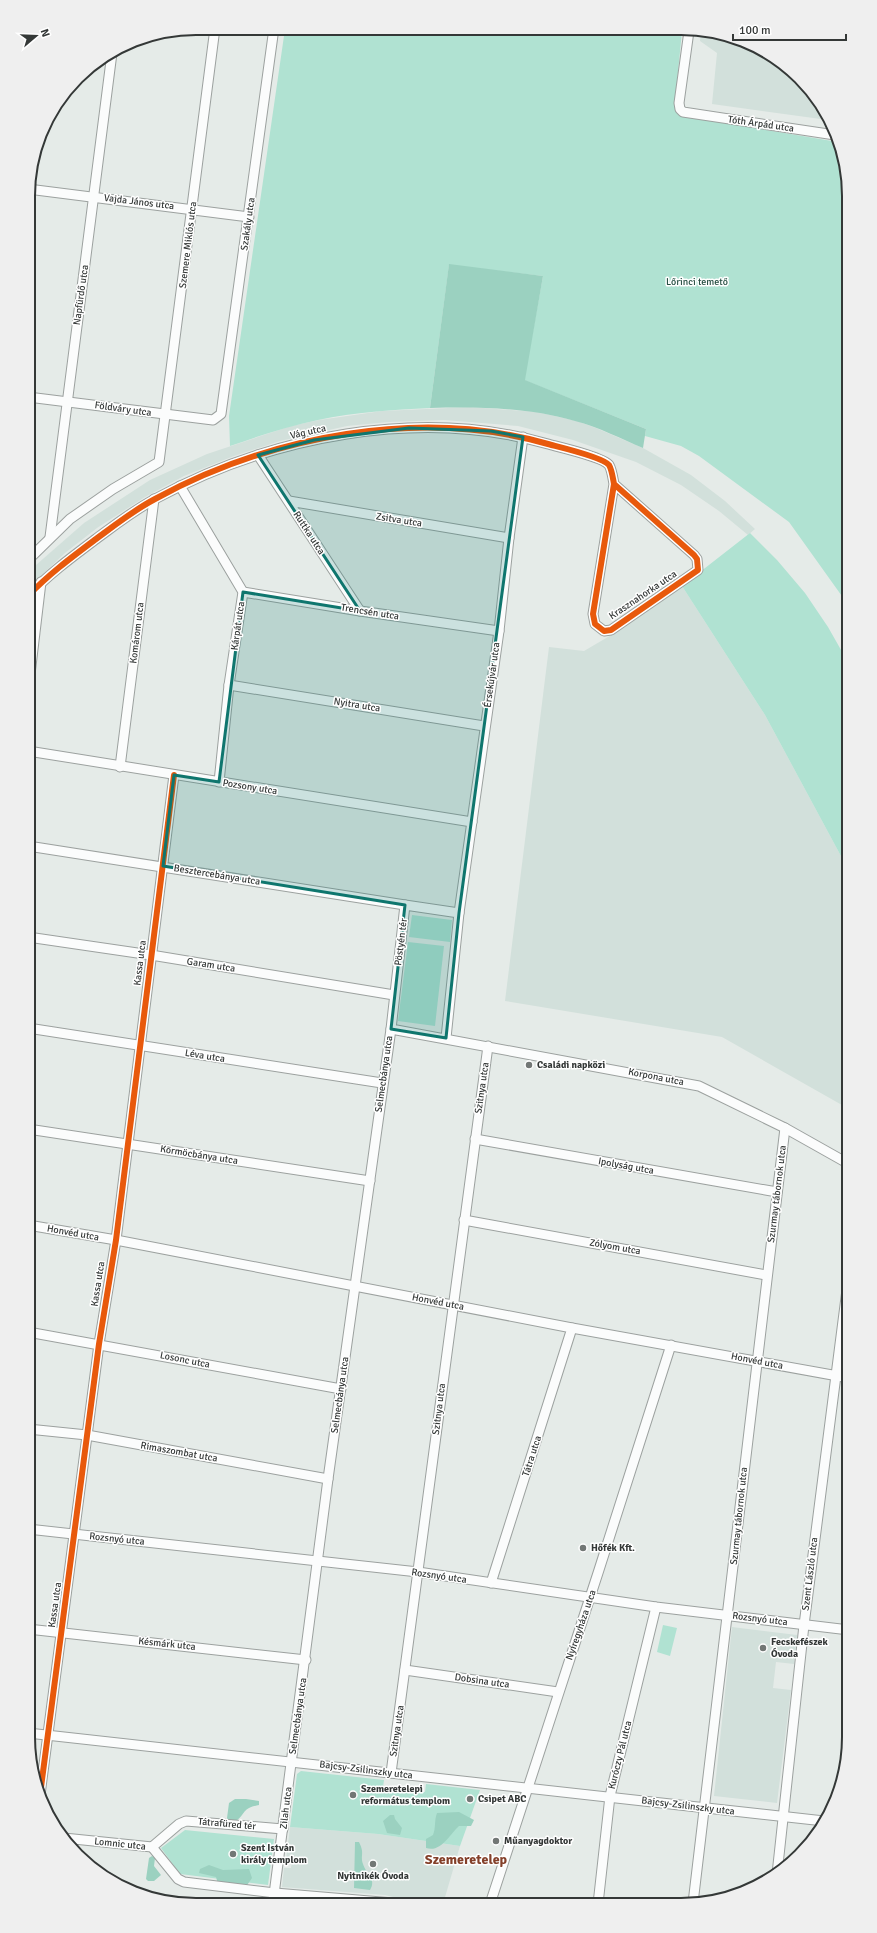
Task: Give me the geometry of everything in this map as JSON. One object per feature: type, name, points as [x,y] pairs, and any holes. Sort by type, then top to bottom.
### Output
[{"type":"street","name":"Szemere Miklós utca","points":[[50,537],[82,510],[113,489],[159,462],[214,35]]},
{"type":"street","name":"Szakály utca","points":[[218,418],[221,414],[273,35]]},
{"type":"street","name":"Tóth Árpád utca","points":[[688,35],[679,103],[680,109],[687,114],[830,134]]},
{"type":"street","name":"Napfürdő utca","points":[[50,537],[95,197],[111,60]]},
{"type":"street","name":"Vajda János utca","points":[[35,190],[192,208],[249,217]]},
{"type":"street","name":"Földváry utca","points":[[35,397],[166,415],[213,420],[218,418]]},
{"type":"street","name":"Vág utca","points":[[35,588],[63,563],[154,499],[180,486],[258,455],[314,440],[368,431],[402,429],[491,431],[523,437],[605,462],[610,466],[614,484]]},
{"type":"street","name":"Érsekújvár utca","points":[[459,914],[484,726],[499,631],[509,538],[523,437]]},
{"type":"street","name":"Ruttka utca","points":[[258,455],[360,611]]},
{"type":"street","name":"Krasznahorka utca","points":[[614,484],[694,555],[699,565],[698,570],[611,630],[604,631],[595,624],[593,614],[614,484]]},
{"type":"street","name":"Kárpát utca","points":[[180,486],[243,592],[229,685],[218,782]]},
{"type":"street","name":"Komárom utca","points":[[120,767],[154,499]]},
{"type":"street","name":"Zsitva utca","points":[[289,501],[509,538]]},
{"type":"street","points":[[35,553],[50,537]]},
{"type":"street","points":[[35,632],[41,582]]},
{"type":"street","name":"Trencsén utca","points":[[243,592],[499,631]]},
{"type":"street","name":"Nyitra utca","points":[[229,685],[484,726]]},
{"type":"street","name":"Pozsony utca","points":[[35,751],[120,767],[472,822]]},
{"type":"street","name":"Kassa utca","points":[[42,1782],[99,1344],[116,1240],[174,775]]},
{"type":"street","name":"Besztercebánya utca","points":[[35,847],[405,905]]},
{"type":"street","name":"Pöstyén tér","points":[[390,1029],[405,905],[459,914]]},
{"type":"street","points":[[390,1029],[446,1038],[459,914]]},
{"type":"street","name":"Garam utca","points":[[35,938],[151,955],[394,995]]},
{"type":"street","name":"Léva utca","points":[[35,1029],[382,1083]]},
{"type":"street","name":"Selmecbánya utca","points":[[292,1761],[319,1561],[328,1479],[390,1029]]},
{"type":"street","name":"Korpona utca","points":[[446,1038],[685,1082],[710,1090],[785,1128],[842,1160]]},
{"type":"street","name":"Szitnya utca","points":[[391,1773],[488,1046]]},
{"type":"street","name":"Szurmay tábornok utca","points":[[694,1898],[728,1616],[766,1274],[785,1128]]},
{"type":"street","name":"Körmöcbánya utca","points":[[35,1130],[370,1181]]},
{"type":"street","name":"Ipolyság utca","points":[[475,1139],[777,1192]]},
{"type":"street","name":"Zólyom utca","points":[[464,1220],[766,1274]]},
{"type":"street","name":"Honvéd utca","points":[[35,1226],[116,1240],[572,1328],[842,1377]]},
{"type":"street","name":"Szent László utca","points":[[778,1866],[804,1625],[842,1325]]},
{"type":"street","name":"Tátra utca","points":[[491,1583],[572,1328]]},
{"type":"street","name":"Losonc utca","points":[[35,1333],[341,1389]]},
{"type":"street","name":"Nyíregyháza utca","points":[[492,1898],[558,1692],[591,1598],[671,1345]]},
{"type":"street","name":"Rimaszombat utca","points":[[35,1430],[87,1435],[328,1479]]},
{"type":"street","name":"Rozsnyó utca","points":[[35,1530],[418,1572],[656,1607],[842,1629]]},
{"type":"street","name":"Kuróczy Pál utca","points":[[599,1898],[610,1796],[656,1607]]},
{"type":"street","name":"Késmárk utca","points":[[35,1630],[306,1660]]},
{"type":"street","name":"Dobsina utca","points":[[405,1670],[558,1692]]},
{"type":"street","name":"Bajcsy-Zsilinszky utca","points":[[35,1734],[610,1796],[818,1820]]},
{"type":"street","name":"Zilah utca","points":[[274,1898],[292,1761]]},
{"type":"street","name":"Tátrafüred tér","points":[[152,1847],[179,1824],[186,1821],[283,1829]]},
{"type":"street","name":"Lomnic utca","points":[[71,1839],[152,1847]]},
{"type":"street","points":[[152,1847],[178,1879],[184,1882],[332,1898]]},
{"type":"highlighted area","points":[[409,428],[491,431],[523,437],[459,913],[446,1038],[391,1029],[405,905],[163,866],[174,775],[219,782],[243,592],[360,611],[258,455],[314,440]]},
{"type":"shaded area","points":[[701,36],[722,40],[742,47],[770,62],[795,82],[809,98],[822,119],[712,104],[717,53],[700,41]]},
{"type":"shaded area","points":[[470,407],[537,412],[577,421],[643,448],[691,475],[725,501],[755,529],[748,535],[719,511],[681,485],[636,462],[573,440],[518,426],[444,420],[389,422],[347,426],[280,441],[234,456],[184,476],[145,497],[97,528],[65,553],[35,581],[35,566],[84,523],[150,480],[207,454],[291,426],[319,420],[382,411]]},
{"type":"shaded area","points":[[682,586],[765,715],[842,858],[842,1105],[722,1037],[505,1001],[549,647],[584,651],[613,634]]},
{"type":"shaded area","points":[[732,1627],[797,1635],[794,1664],[776,1662],[773,1688],[791,1690],[777,1803],[714,1796]]},
{"type":"shaded area","name":"Nyitnikék Óvoda","points":[[290,1827],[378,1834],[460,1846],[445,1898],[397,1898],[385,1895],[282,1887],[284,1868],[291,1868],[292,1861],[286,1860]]},
{"type":"green space","name":"Lőrinci temető","points":[[284,35],[682,35],[675,103],[683,116],[832,141],[837,155],[842,186],[842,596],[789,522],[699,456],[681,446],[645,436],[646,429],[524,380],[543,276],[449,265],[430,408],[332,417],[285,428],[230,446],[229,416]]},
{"type":"green space","points":[[449,264],[543,276],[525,380],[646,429],[643,448],[601,430],[557,416],[521,410],[485,408],[430,408]]},
{"type":"green space","points":[[750,533],[777,560],[805,593],[828,627],[842,652],[842,858],[765,715],[682,586]]},
{"type":"green space","points":[[412,915],[452,920],[450,942],[409,937]]},
{"type":"green space","points":[[408,942],[444,946],[435,1026],[398,1021]]},
{"type":"green space","points":[[663,1625],[677,1628],[670,1656],[657,1652]]},
{"type":"green space","points":[[301,1771],[384,1780],[383,1787],[425,1792],[426,1784],[480,1790],[460,1846],[378,1834],[290,1827],[297,1774]]},
{"type":"green space","points":[[235,1799],[259,1801],[259,1805],[253,1806],[246,1810],[238,1820],[232,1822],[228,1821],[229,1803]]},
{"type":"green space","points":[[459,1812],[474,1820],[471,1826],[459,1826],[441,1845],[431,1849],[426,1848],[426,1839],[433,1835],[434,1832],[437,1813]]},
{"type":"green space","points":[[390,1815],[394,1815],[395,1819],[402,1828],[400,1835],[387,1833],[383,1821]]},
{"type":"green space","points":[[185,1830],[274,1839],[268,1885],[180,1874],[161,1848]]},
{"type":"green space","points":[[355,1842],[359,1842],[362,1849],[364,1868],[372,1880],[370,1890],[354,1888]]},
{"type":"green space","points":[[152,1856],[155,1858],[154,1866],[161,1875],[154,1881],[148,1881],[146,1879],[149,1858]]},
{"type":"green space","points":[[209,1865],[223,1870],[249,1869],[252,1878],[245,1888],[218,1884],[216,1877],[199,1873],[200,1869]]},
{"type":"cycle path","points":[[35,589],[44,580],[87,546],[125,518],[155,499],[200,477],[247,459],[296,444],[347,434],[398,429],[449,428],[499,433],[571,450],[605,462],[609,465],[612,472],[614,484]]},
{"type":"cycle path","points":[[614,484],[694,555],[697,559],[698,570],[611,630],[604,631],[595,624],[593,614],[614,484]]},
{"type":"cycle path","points":[[42,1782],[99,1344],[116,1240],[174,775]]},
{"type":"place","name":"Családi napközi","points":[[529,1065]]},
{"type":"place","name":"Hőfék Kft.","points":[[583,1548]]},
{"type":"place","name":"Fecskefészek Óvoda","points":[[763,1648]]},
{"type":"place","name":"Szemeretelepi református templom","points":[[353,1795]]},
{"type":"place","name":"Csipet ABC","points":[[470,1799]]},
{"type":"place","name":"Műanyagdoktor","points":[[496,1841]]},
{"type":"place","name":"Szent István király templom","points":[[233,1854]]},
{"type":"place","name":"Nyitnikék Óvoda","points":[[373,1864]]},
{"type":"district","name":"Szemeretelep","points":[[466,1859]]}]
